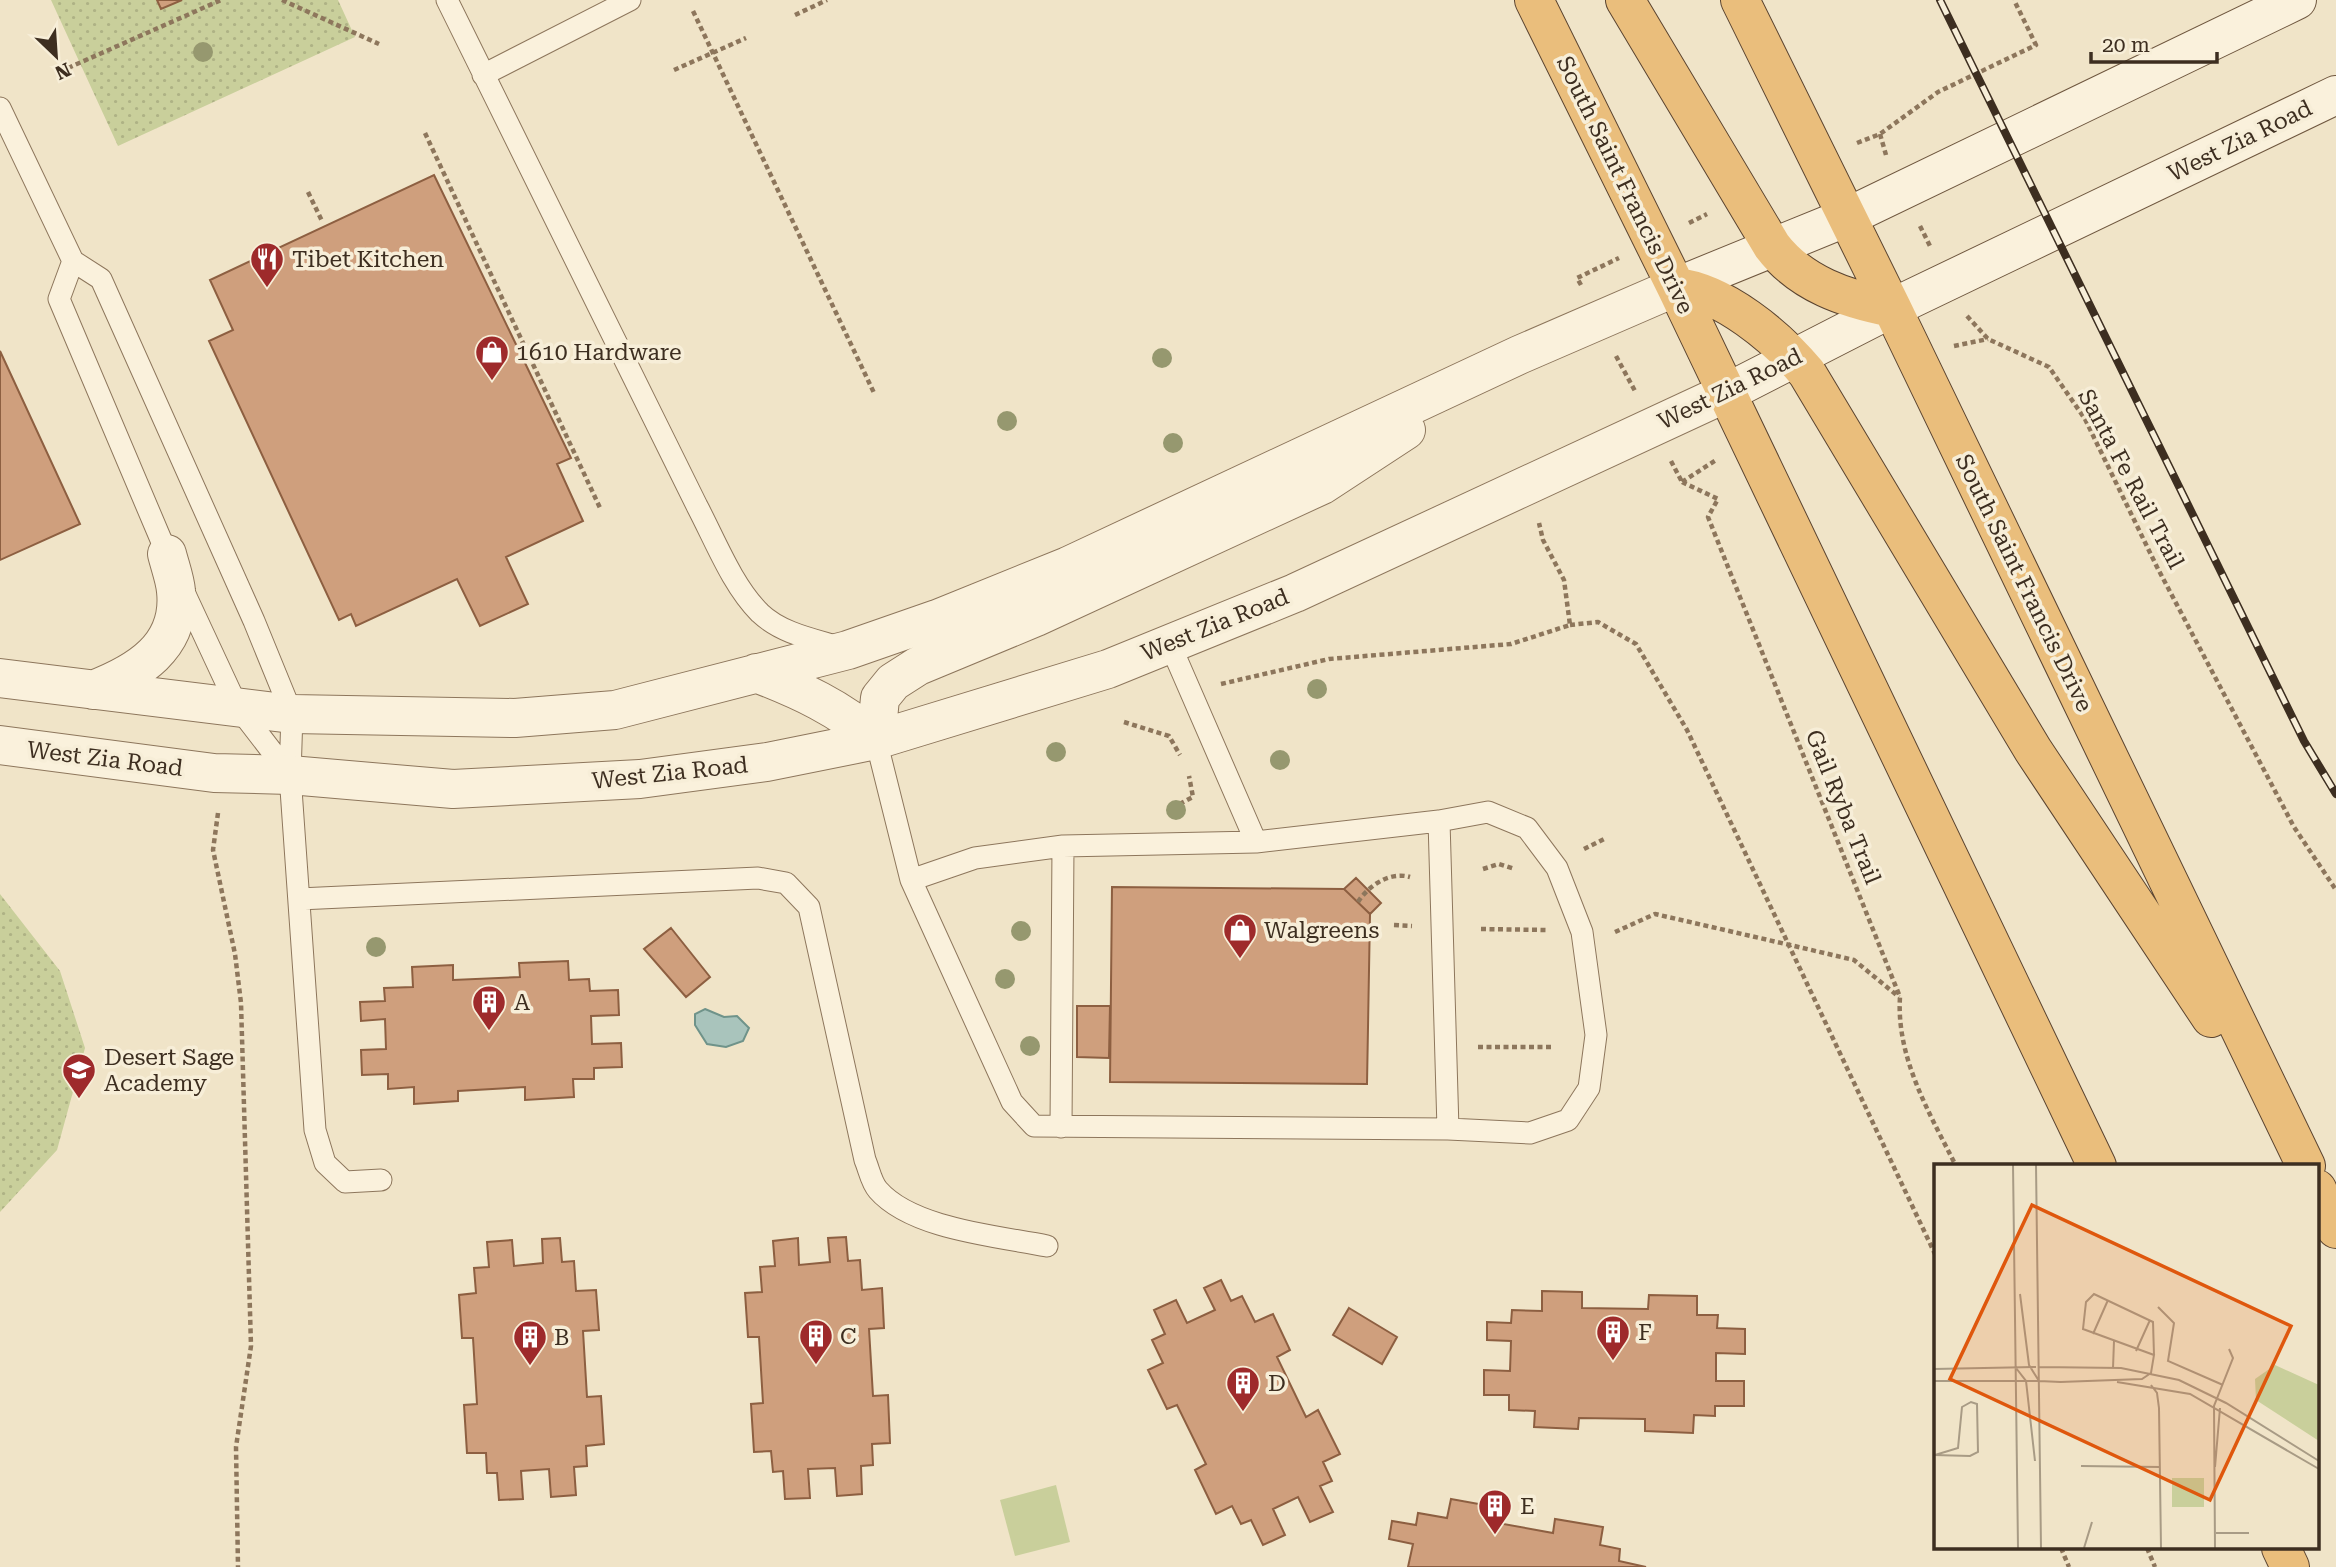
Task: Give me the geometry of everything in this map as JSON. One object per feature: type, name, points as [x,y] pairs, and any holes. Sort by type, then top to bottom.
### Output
[{"type":"highway","name":"South Saint Francis Drive","points":[[1534,0],[1676,287],[2096,1164]]},
{"type":"highway","points":[[1625,0],[1772,246],[1787,265],[1802,277],[1862,302],[1892,308]]},
{"type":"highway","name":"South Saint Francis Drive","points":[[1740,0],[1845,218],[1892,308],[2299,1152]]},
{"type":"highway","points":[[1676,287],[1720,299],[1794,358],[1820,392],[2033,750],[2299,1152]]},
{"type":"highway","points":[[2318,1191],[2336,1229]]},
{"type":"highway","points":[[2282,1550],[2291,1567]]},
{"type":"street","points":[[0,678],[292,714],[515,719],[615,710],[848,650],[937,619],[1068,566],[1519,355],[1772,246],[1845,218],[2297,0]]},
{"type":"street","name":"West Zia Road","points":[[0,745],[214,774],[290,775],[453,789],[640,779],[767,762],[876,740],[1108,668],[1295,593],[1726,393],[1892,308],[2336,95]]},
{"type":"street","points":[[876,740],[880,698],[893,682],[918,666],[1036,617],[1322,485],[1519,355]]},
{"type":"street","points":[[90,691],[130,676],[146,663],[170,632],[176,590],[167,554]]},
{"type":"street","points":[[755,673],[827,705],[852,719],[876,740]]},
{"type":"lane","points":[[447,0],[697,506],[737,580],[761,613],[792,633],[848,650]]},
{"type":"lane","points":[[483,75],[631,0]]},
{"type":"lane","points":[[0,108],[73,261],[101,279],[254,621],[292,714],[290,775],[315,1130],[325,1163],[345,1182],[381,1180]]},
{"type":"lane","points":[[73,261],[59,299],[167,554],[237,706],[290,775]]},
{"type":"lane","points":[[1169,642],[1256,842]]},
{"type":"lane","points":[[876,740],[911,880],[1012,1102],[1034,1125],[1448,1129],[1530,1133],[1568,1120],[1589,1088],[1597,1035],[1582,932],[1557,867],[1527,828],[1488,812],[1439,821],[1256,842],[1063,846],[975,858],[911,880]]},
{"type":"lane","points":[[1439,821],[1448,1129]]},
{"type":"lane","points":[[1061,1127],[1063,846]]},
{"type":"lane","points":[[299,899],[758,878],[786,883],[809,907],[865,1160],[876,1188],[902,1211],[967,1230],[1047,1246]]},
{"type":"path","points":[[68,68],[221,0]]},
{"type":"path","points":[[282,0],[379,44]]},
{"type":"path","points":[[795,15],[827,0]]},
{"type":"path","name":"Santa Fe Rail Trail","points":[[2014,0],[2036,46],[1922,101],[1880,134],[1902,191],[1965,314],[1988,339],[2049,368],[2085,419],[2157,567],[2294,827],[2336,890]]},
{"type":"path","points":[[693,12],[875,396]]},
{"type":"path","points":[[674,70],[746,38]]},
{"type":"path","points":[[425,133],[601,510]]},
{"type":"path","points":[[308,192],[322,221]]},
{"type":"path","points":[[1577,278],[1653,427]]},
{"type":"path","name":"Gail Ryba Trail","points":[[1653,427],[1682,482],[1718,499],[1708,517],[1900,997],[1898,1023],[1915,1081],[1955,1164]]},
{"type":"path","points":[[1532,484],[1543,540],[1564,580],[1570,625]]},
{"type":"path","points":[[1190,692],[1329,659],[1511,644],[1570,625],[1598,622],[1636,644],[1687,730],[1934,1252]]},
{"type":"path","points":[[1124,722],[1169,736],[1182,759]]},
{"type":"path","points":[[1172,808],[1193,797],[1189,771]]},
{"type":"path","points":[[219,803],[213,850],[235,954],[241,1003],[251,1346],[236,1447],[238,1567]]},
{"type":"path","points":[[1577,853],[1606,838]]},
{"type":"path","points":[[1483,869],[1499,864],[1514,868],[1518,873]]},
{"type":"path","points":[[1358,902],[1364,892],[1382,880],[1404,875],[1421,880]]},
{"type":"path","points":[[1613,933],[1655,914],[1854,960],[1900,997]]},
{"type":"path","points":[[1481,929],[1548,930]]},
{"type":"path","points":[[1476,1047],[1551,1047]]},
{"type":"path","points":[[2062,1550],[2069,1567]]},
{"type":"path","points":[[2148,1550],[2155,1567]]},
{"type":"green space","points":[[51,0],[338,0],[355,37],[118,146]]},
{"type":"green space","points":[[0,894],[60,971],[85,1048],[57,1150],[0,1212]]},
{"type":"green space","points":[[1056,1485],[1070,1542],[1015,1556],[1000,1500]]},
{"type":"water","points":[[705,1009],[724,1017],[737,1016],[749,1028],[743,1041],[726,1047],[707,1044],[695,1025],[695,1014]]},
{"type":"building","points":[[157,0],[182,0],[161,9]]},
{"type":"building","points":[[434,175],[571,458],[557,464],[583,521],[506,557],[528,604],[480,626],[457,579],[356,626],[351,614],[339,620],[209,341],[233,330],[210,280]]},
{"type":"building","points":[[0,351],[80,524],[0,560]]},
{"type":"building","points":[[1356,878],[1381,903],[1370,914],[1344,889]]},
{"type":"building","name":"Walgreens","points":[[1112,887],[1344,889],[1370,914],[1367,1084],[1110,1082]]},
{"type":"building","points":[[671,928],[710,977],[686,997],[644,949]]},
{"type":"building","name":"A","points":[[568,961],[569,980],[589,979],[590,991],[618,990],[619,1015],[591,1016],[592,1044],[621,1043],[622,1067],[594,1068],[594,1079],[573,1079],[574,1097],[525,1100],[525,1087],[458,1091],[458,1101],[414,1104],[414,1087],[388,1089],[388,1074],[362,1075],[361,1050],[386,1049],[385,1019],[361,1021],[360,1002],[385,1001],[384,988],[413,987],[412,967],[453,965],[453,980],[520,977],[519,963]]},
{"type":"building","points":[[1077,1006],[1110,1006],[1109,1058],[1077,1057]]},
{"type":"building","name":"C","points":[[846,1237],[848,1261],[860,1260],[862,1290],[882,1288],[884,1328],[869,1329],[873,1396],[888,1395],[890,1443],[872,1444],[873,1465],[861,1466],[862,1494],[837,1496],[835,1468],[808,1469],[810,1498],[785,1499],[783,1471],[773,1472],[771,1451],[754,1452],[751,1404],[763,1403],[759,1337],[748,1337],[745,1293],[762,1292],[760,1267],[775,1266],[773,1241],[798,1238],[799,1265],[830,1262],[828,1238]]},
{"type":"building","name":"B","points":[[560,1238],[562,1262],[574,1261],[576,1291],[596,1290],[599,1330],[583,1331],[587,1397],[601,1396],[604,1444],[586,1446],[587,1466],[574,1467],[576,1495],[551,1497],[549,1469],[521,1471],[523,1499],[499,1500],[497,1473],[487,1473],[486,1453],[467,1453],[464,1405],[477,1404],[473,1338],[462,1338],[459,1295],[476,1293],[474,1268],[489,1267],[487,1242],[512,1240],[514,1266],[543,1263],[542,1239]]},
{"type":"building","name":"D","points":[[1221,1280],[1231,1301],[1242,1296],[1255,1322],[1273,1314],[1290,1350],[1277,1357],[1306,1417],[1318,1410],[1340,1454],[1323,1462],[1332,1481],[1320,1486],[1333,1512],[1310,1522],[1298,1497],[1273,1509],[1285,1535],[1263,1545],[1251,1520],[1241,1524],[1232,1506],[1216,1514],[1195,1470],[1206,1464],[1177,1405],[1167,1409],[1148,1370],[1163,1363],[1152,1340],[1165,1334],[1154,1310],[1176,1300],[1187,1323],[1215,1310],[1204,1288]]},
{"type":"building","name":"F","points":[[1542,1291],[1582,1292],[1582,1308],[1648,1309],[1649,1295],[1697,1296],[1697,1315],[1718,1315],[1717,1328],[1745,1329],[1745,1354],[1716,1353],[1716,1381],[1744,1381],[1744,1406],[1715,1406],[1715,1416],[1694,1415],[1693,1433],[1645,1431],[1645,1419],[1579,1418],[1578,1429],[1534,1427],[1535,1411],[1509,1410],[1509,1395],[1484,1395],[1484,1370],[1510,1371],[1511,1341],[1487,1340],[1487,1322],[1511,1323],[1512,1310],[1542,1311]]},
{"type":"building","points":[[1349,1308],[1397,1337],[1382,1364],[1333,1335]]},
{"type":"building","name":"E","points":[[1451,1499],[1490,1506],[1487,1521],[1553,1533],[1555,1519],[1603,1527],[1600,1545],[1620,1549],[1619,1561],[1646,1567],[1408,1567],[1413,1544],[1389,1539],[1392,1521],[1416,1525],[1418,1513],[1447,1518]]},
{"type":"railway","points":[[1940,0],[2304,741],[2336,794]]},
{"type":"place","name":"Tibet Kitchen","points":[[267,289]]},
{"type":"place","name":"1610 Hardware","points":[[492,382]]},
{"type":"place","name":"Walgreens","points":[[1240,960]]},
{"type":"place","name":"A","points":[[489,1032]]},
{"type":"place","name":"Desert Sage Academy","points":[[79,1100]]},
{"type":"place","name":"F","points":[[1613,1362]]},
{"type":"place","name":"C","points":[[816,1366]]},
{"type":"place","name":"B","points":[[530,1367]]},
{"type":"place","name":"D","points":[[1243,1413]]},
{"type":"place","name":"E","points":[[1495,1536]]}]
